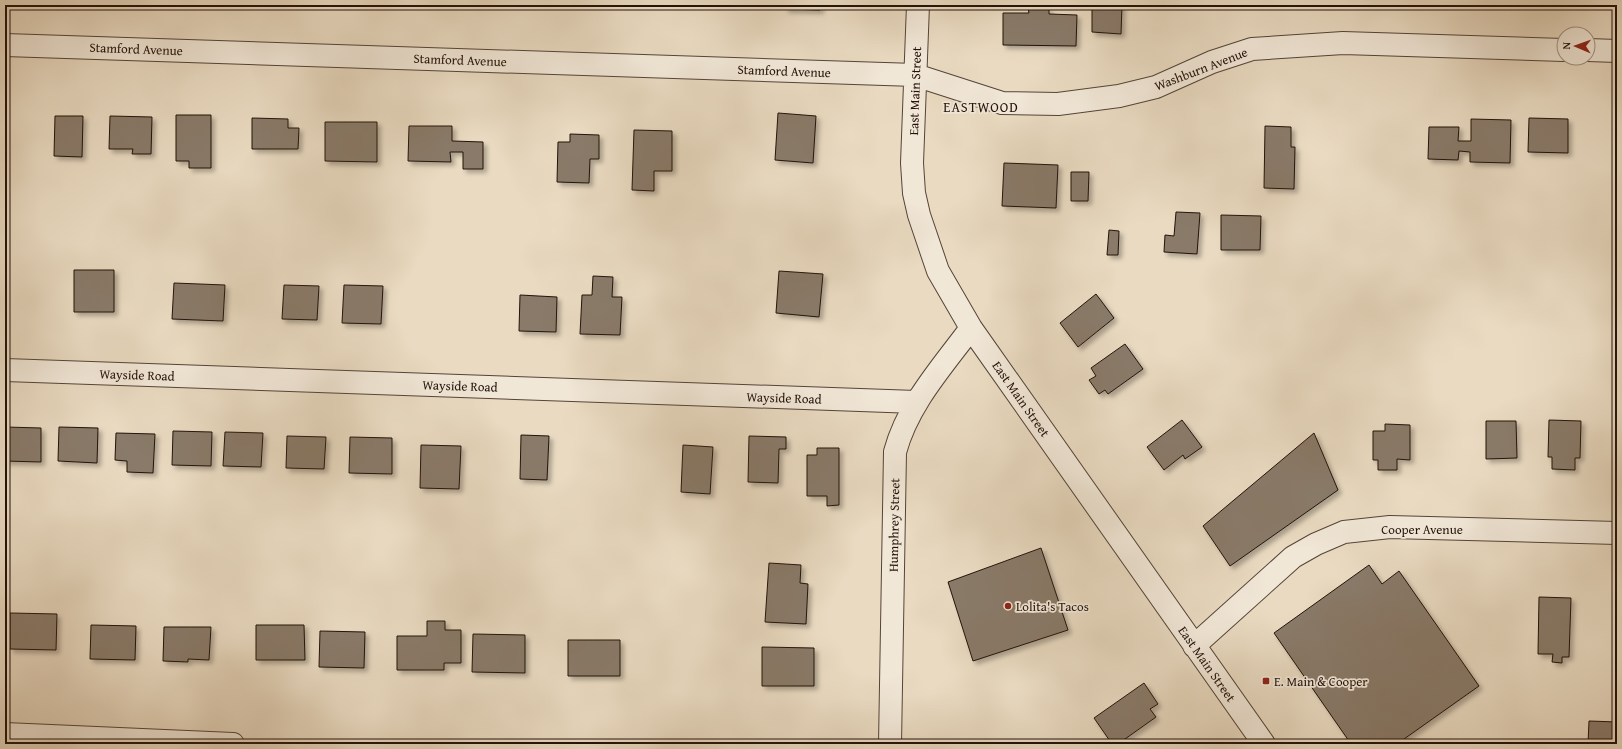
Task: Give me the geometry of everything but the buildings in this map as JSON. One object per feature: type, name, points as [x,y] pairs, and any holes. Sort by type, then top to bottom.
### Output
[{"type":"street","name":"East Main Street","points":[[918,5],[912,163],[914,193],[919,215],[938,271],[970,328],[1264,744]]},
{"type":"street","name":"Washburn Avenue","points":[[915,75],[1002,103],[1058,104],[1119,96],[1156,87],[1212,62],[1252,49],[1343,43],[1556,50]]},
{"type":"street","name":"Stamford Avenue","points":[[5,45],[915,75]]},
{"type":"street","points":[[1596,50],[1617,51]]},
{"type":"street","name":"Humphrey Street","points":[[890,744],[896,452],[900,434],[916,402],[970,328]]},
{"type":"street","name":"Wayside Road","points":[[5,370],[916,402]]},
{"type":"street","name":"Cooper Avenue","points":[[1194,646],[1293,557],[1316,544],[1344,532],[1390,527],[1617,533]]},
{"type":"street","points":[[5,734],[233,744]]},
{"type":"place","name":"Lolita's Tacos","points":[[1008,606]]},
{"type":"place","name":"E. Main & Cooper","points":[[1266,681]]},
{"type":"district","name":"EASTWOOD","points":[[981,107]]}]
